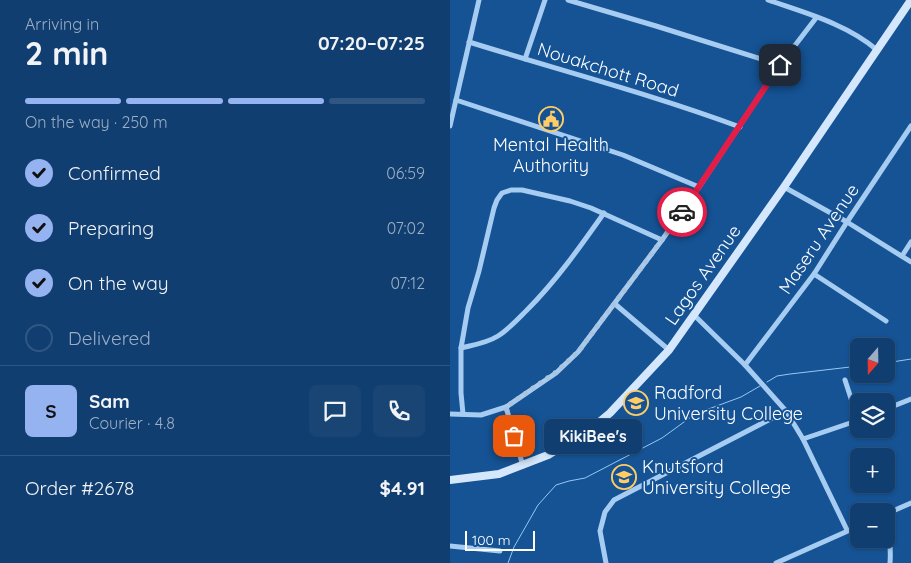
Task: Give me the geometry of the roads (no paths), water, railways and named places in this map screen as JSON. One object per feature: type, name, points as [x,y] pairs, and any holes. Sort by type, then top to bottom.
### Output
[{"type":"street","points":[[450,126],[479,0]]},
{"type":"street","points":[[525,59],[545,0]]},
{"type":"street","points":[[568,0],[780,65]]},
{"type":"street","points":[[768,0],[839,27],[868,42],[877,50]]},
{"type":"street","name":"Lagos Avenue","points":[[450,480],[499,474],[523,466],[548,455],[592,428],[610,413],[669,350],[911,0]]},
{"type":"street","points":[[450,414],[482,414],[506,407],[543,383],[568,362],[586,342],[662,240],[780,65],[816,18]]},
{"type":"street","name":"Nouakchott Road","points":[[469,42],[688,108],[740,126]]},
{"type":"street","points":[[456,100],[623,155],[699,187]]},
{"type":"street","name":"Maseru Avenue","points":[[745,365],[814,274],[911,126]]},
{"type":"street","points":[[784,186],[911,262]]},
{"type":"street","points":[[463,414],[461,348],[468,308],[494,208],[502,193],[511,190],[522,190],[570,201],[604,213],[662,240]]},
{"type":"street","points":[[461,348],[482,343],[497,336],[511,326],[550,285],[604,213]]},
{"type":"street","points":[[902,256],[911,242]]},
{"type":"street","points":[[814,274],[886,321]]},
{"type":"street","points":[[615,304],[669,350]]},
{"type":"street","points":[[694,315],[745,365],[786,411],[803,439],[848,530],[776,563]]},
{"type":"street","points":[[845,380],[850,395]]},
{"type":"street","points":[[895,405],[911,399]]},
{"type":"street","points":[[506,407],[523,466]]},
{"type":"street","points":[[606,563],[600,531],[605,512],[614,500],[786,411]]},
{"type":"street","points":[[803,439],[850,423]]},
{"type":"street","points":[[895,510],[911,503]]},
{"type":"street","points":[[450,546],[500,551]]},
{"type":"street","points":[[889,548],[890,563]]},
{"type":"waterway","points":[[895,362],[911,359]]},
{"type":"waterway","points":[[767,382],[777,376],[850,367]]},
{"type":"waterway","points":[[508,563],[514,547],[538,505],[556,485],[585,478],[662,438],[695,414],[741,397],[760,386]]},
{"type":"place","name":"Mental Health Authority","points":[[551,119]]},
{"type":"place","name":"Radford University College","points":[[636,403]]},
{"type":"place","name":"KikiBee's","points":[[514,436]]},
{"type":"place","name":"Knutsford University College","points":[[624,477]]}]
